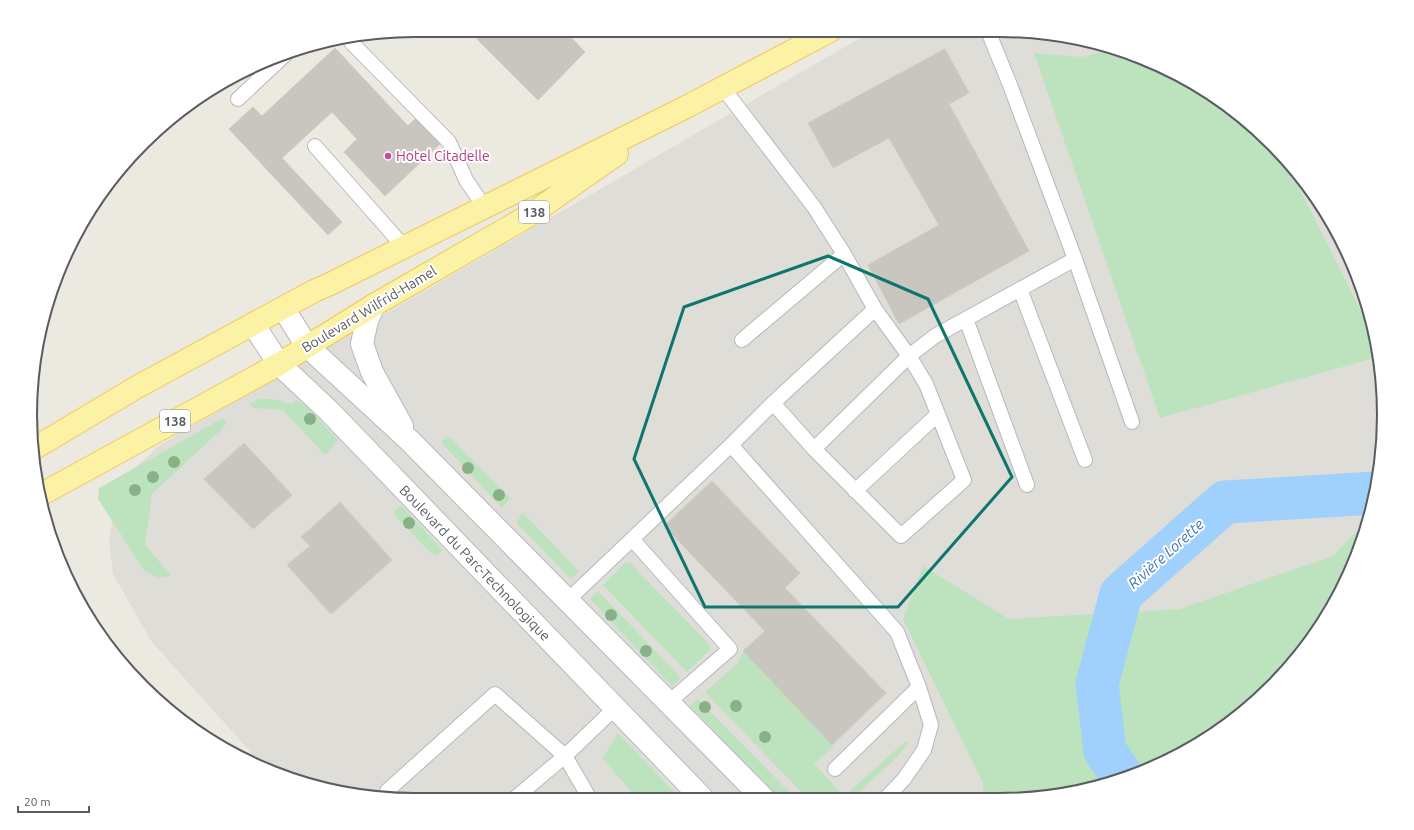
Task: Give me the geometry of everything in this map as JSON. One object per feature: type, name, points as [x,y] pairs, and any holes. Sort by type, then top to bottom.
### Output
[{"type":"main road","name":"Boulevard Wilfrid-Hamel","points":[[38,446],[137,387],[283,308],[686,107],[819,37]]},
{"type":"main road","name":"Boulevard Wilfrid-Hamel","points":[[45,492],[279,364],[374,305],[530,215],[686,107]]},
{"type":"main road","points":[[374,305],[368,320],[362,344],[372,372],[409,440]]},
{"type":"main road","points":[[283,308],[307,346],[409,440],[758,793]]},
{"type":"main road","name":"Boulevard du Parc-Technologique","points":[[253,324],[279,364],[329,411],[697,793]]},
{"type":"lane","points":[[990,37],[1075,259],[1132,422]]},
{"type":"lane","points":[[351,42],[449,142],[466,180],[485,208]]},
{"type":"lane","points":[[238,99],[275,64]]},
{"type":"lane","points":[[723,88],[814,207],[844,254],[875,309],[926,384],[964,480],[901,536],[855,491],[773,403]]},
{"type":"lane","points":[[315,146],[404,247]]},
{"type":"lane","points":[[742,340],[844,254]]},
{"type":"lane","points":[[814,448],[908,356],[935,336],[1075,259]]},
{"type":"lane","points":[[1020,289],[1085,460]]},
{"type":"lane","points":[[568,600],[773,403],[875,309]]},
{"type":"lane","points":[[966,319],[1027,485]]},
{"type":"lane","points":[[855,491],[938,414]]},
{"type":"lane","points":[[730,445],[896,632],[919,688],[931,725],[924,750],[893,793]]},
{"type":"lane","points":[[632,539],[730,649],[669,702]]},
{"type":"lane","points":[[835,769],[919,688]]},
{"type":"lane","points":[[389,792],[387,790],[495,694],[565,756],[587,793]]},
{"type":"lane","points":[[521,793],[565,756],[615,708]]},
{"type":"highlighted area","points":[[828,256],[928,299],[1012,477],[898,607],[705,607],[634,459],[684,307]]},
{"type":"shaded area","points":[[862,37],[999,37],[1048,40],[1073,44],[1121,57],[1166,76],[1209,101],[1229,115],[1266,148],[1299,185],[1326,226],[1338,248],[1357,293],[1370,341],[1374,366],[1377,415],[1374,464],[1370,489],[1357,537],[1348,560],[1338,582],[1313,625],[1299,645],[1266,682],[1229,715],[1209,729],[1166,754],[1144,764],[1121,773],[1073,786],[1048,790],[999,793],[415,793],[366,790],[341,786],[293,773],[270,764],[255,757],[151,641],[113,574],[109,540],[116,498],[129,473],[160,445]]},
{"type":"green space","points":[[1104,52],[1121,57],[1166,76],[1209,101],[1229,115],[1266,148],[1297,182],[1364,317],[1373,358],[1160,418],[1034,53],[1082,57]]},
{"type":"green space","points":[[260,399],[273,399],[291,404],[296,400],[306,406],[338,440],[327,454],[324,454],[283,410],[254,408],[249,404]]},
{"type":"green space","points":[[223,418],[226,423],[222,429],[152,494],[145,544],[171,576],[154,576],[144,570],[98,499],[99,488]]},
{"type":"green space","points":[[447,436],[450,437],[509,497],[509,500],[502,508],[441,442]]},
{"type":"green space","points":[[400,505],[443,550],[439,554],[435,555],[430,552],[395,516],[395,511]]},
{"type":"green space","points":[[522,512],[579,571],[571,579],[517,523]]},
{"type":"green space","points":[[1360,528],[1338,582],[1313,625],[1283,664],[1248,699],[1229,715],[1188,742],[1144,764],[1097,780],[1048,790],[984,793],[983,783],[903,619],[923,566],[1009,619],[1179,609],[1333,556]]},
{"type":"green space","points":[[625,563],[630,563],[710,645],[710,650],[687,672],[603,585]]},
{"type":"green space","points":[[598,591],[681,678],[672,686],[590,599]]},
{"type":"green space","points":[[743,651],[832,745],[833,747],[814,764],[841,793],[802,793],[705,692],[738,663]]},
{"type":"green space","points":[[698,699],[790,793],[773,793],[690,706]]},
{"type":"green space","points":[[618,733],[674,793],[632,793],[603,758]]},
{"type":"green space","points":[[906,741],[908,744],[897,757],[858,793],[847,793]]},
{"type":"building","points":[[475,37],[571,37],[585,52],[538,100]]},
{"type":"building","points":[[335,48],[408,126],[418,116],[442,142],[385,196],[344,152],[357,139],[332,112],[282,158],[342,222],[328,235],[229,129],[253,107],[262,116]]},
{"type":"building","points":[[945,49],[969,93],[949,104],[1029,251],[899,324],[868,265],[939,225],[889,138],[833,168],[808,123]]},
{"type":"building","points":[[244,443],[292,495],[253,529],[204,479]]},
{"type":"building","points":[[712,481],[800,573],[785,588],[886,693],[832,745],[743,651],[765,631],[664,526]]},
{"type":"building","points":[[340,502],[392,560],[331,614],[287,565],[310,546],[301,537]]},
{"type":"waterway","name":"Rivière Lorette","points":[[1120,773],[1105,751],[1097,684],[1121,594],[1225,502],[1369,493]]},
{"type":"place","name":"Hotel Citadelle","points":[[388,156]]}]
